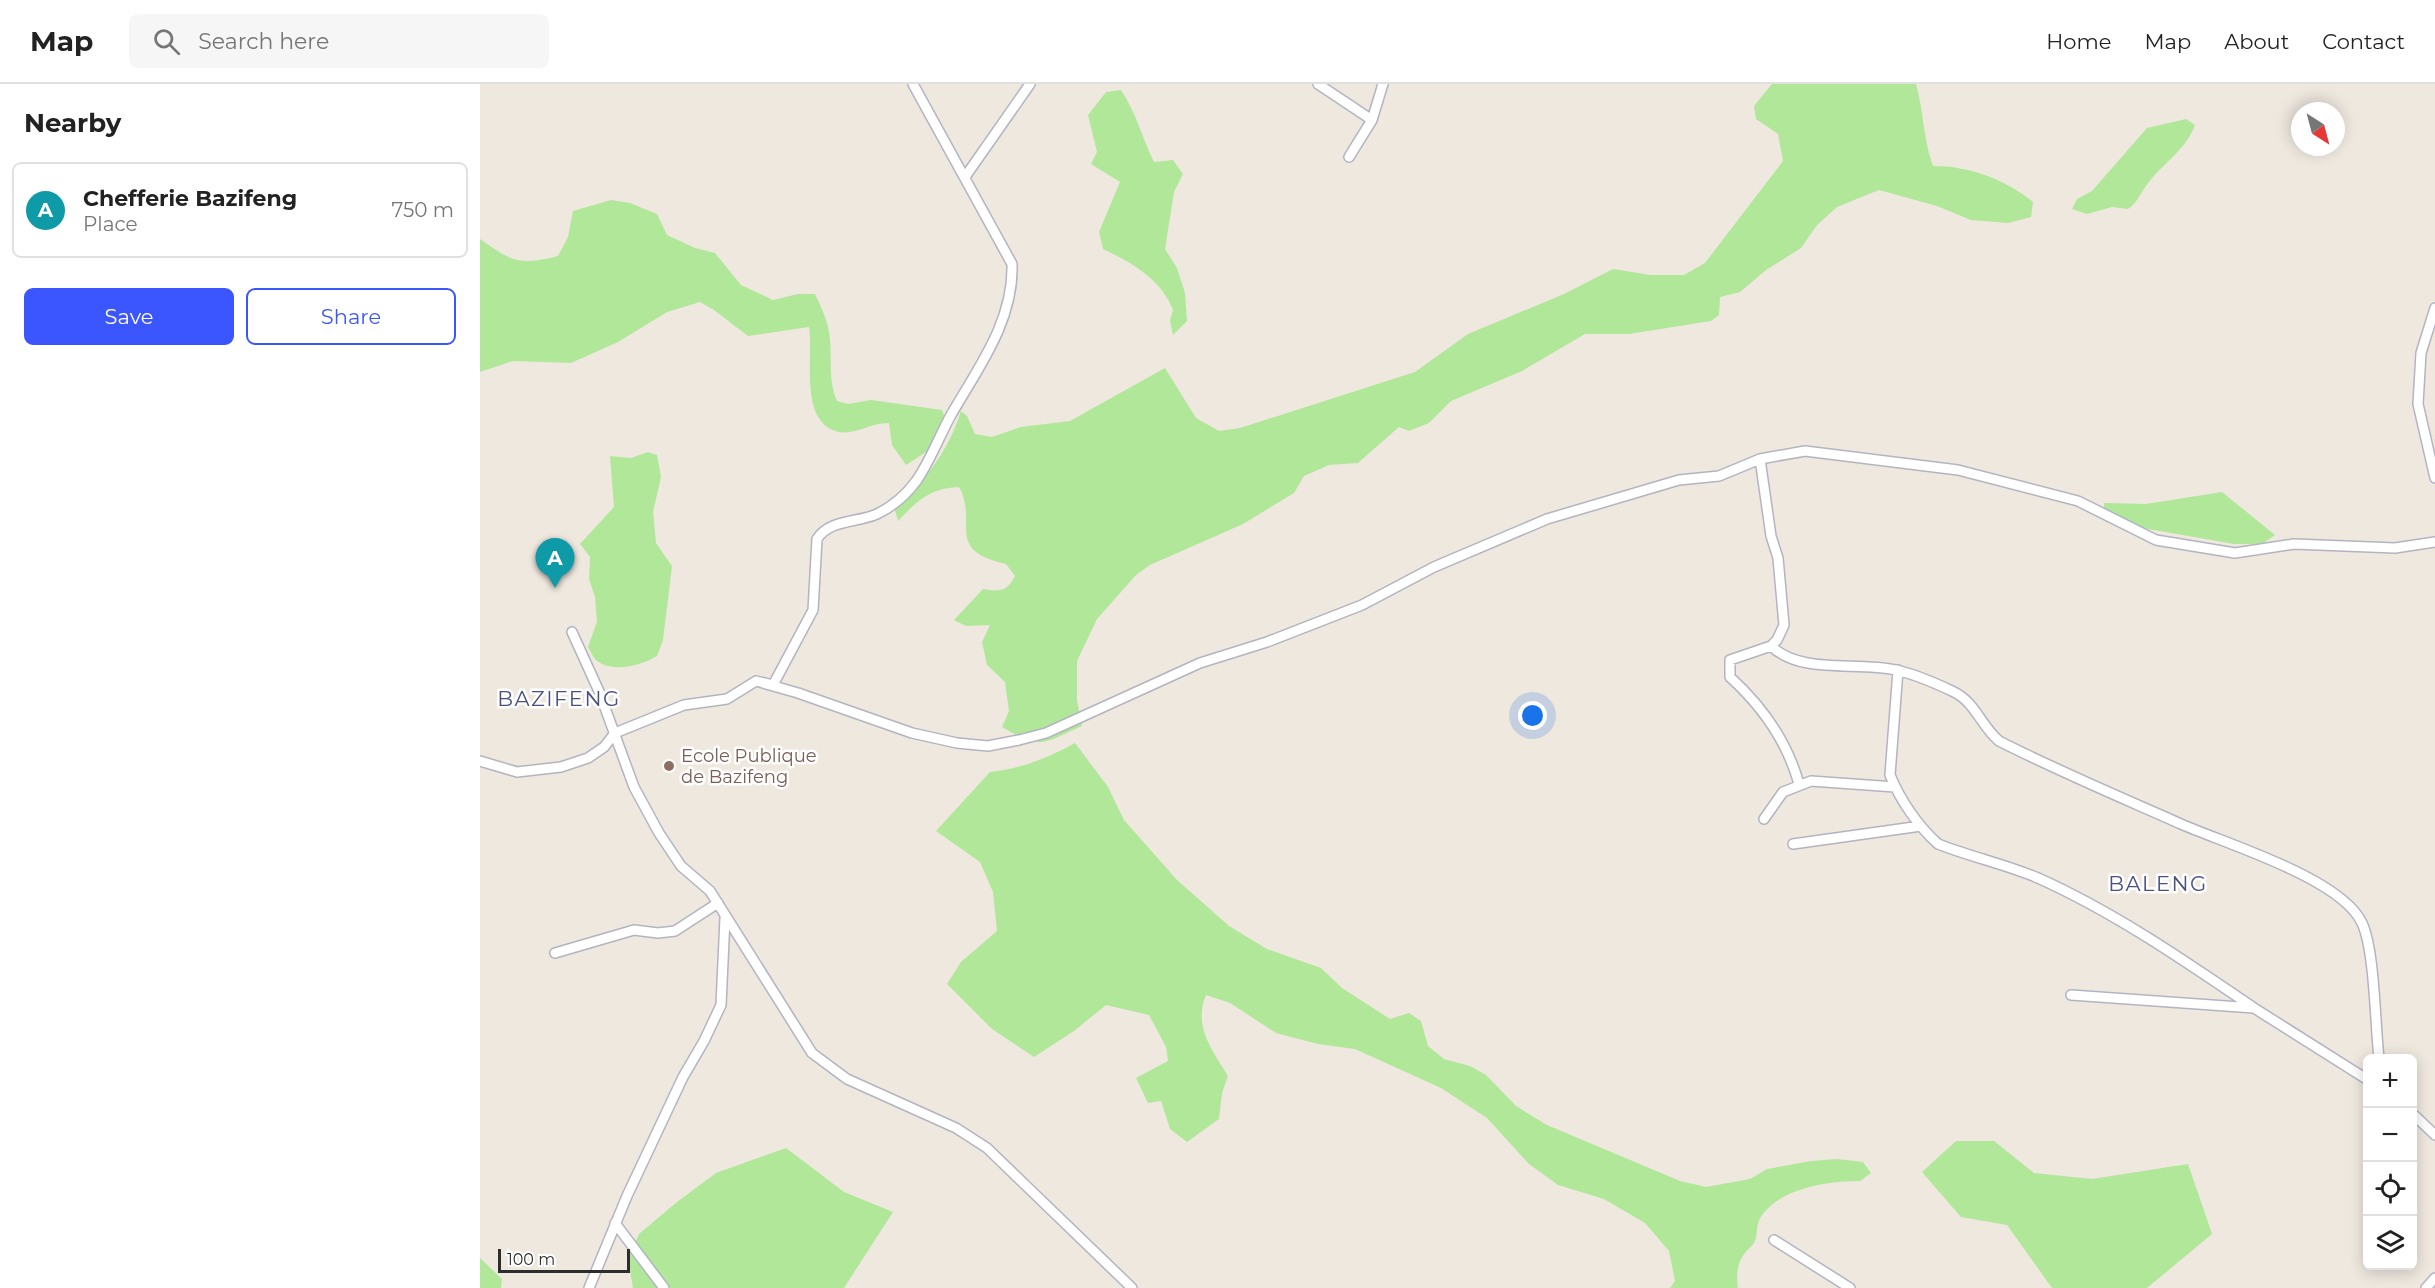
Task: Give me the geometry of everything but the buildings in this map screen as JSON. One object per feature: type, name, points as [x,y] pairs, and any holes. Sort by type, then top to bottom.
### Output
[{"type":"street","points":[[480,761],[517,772],[561,767],[588,758],[604,747],[615,733],[684,705],[727,699],[756,681],[773,685],[808,622],[814,596],[817,539],[831,526],[876,514],[904,497],[940,442],[948,420],[978,370],[1006,313],[1013,287],[1012,264],[913,84]]},
{"type":"street","points":[[965,177],[1030,84]]},
{"type":"street","points":[[1318,84],[1372,120]]},
{"type":"street","points":[[1349,157],[1372,120],[1383,84]]},
{"type":"street","points":[[2435,308],[2421,353],[2418,404],[2435,478]]},
{"type":"street","points":[[756,681],[798,693],[912,733],[957,743],[988,746],[1019,740],[1046,733],[1200,663],[1267,642],[1362,604],[1434,567],[1547,519],[1679,480],[1719,476],[1760,459],[1805,451],[1958,470],[2078,501],[2156,540],[2235,553],[2294,544],[2395,548],[2435,542]]},
{"type":"street","points":[[1760,459],[1771,536],[1778,558],[1784,625],[1778,640],[1771,646],[1730,660],[1730,677],[1753,698],[1770,721],[1791,757],[1798,784]]},
{"type":"street","points":[[572,632],[603,702],[634,787],[659,833],[681,866],[710,891],[798,1035],[824,1064],[847,1079],[956,1128],[987,1148],[1132,1288]]},
{"type":"street","points":[[1771,646],[1788,659],[1898,670],[1953,691],[1970,701],[1992,735],[1999,741],[2062,772],[2238,846],[2312,881],[2346,903],[2363,925],[2368,945],[2379,1054]]},
{"type":"street","points":[[1898,670],[1890,775],[1895,787],[1921,826],[1938,844],[2037,878],[2083,901],[2159,946],[2363,1077]]},
{"type":"street","points":[[1764,819],[1783,792],[1798,784],[1811,781],[1895,787]]},
{"type":"street","points":[[1793,844],[1921,826]]},
{"type":"street","points":[[555,953],[634,930],[658,933],[675,931],[718,903]]},
{"type":"street","points":[[589,1288],[615,1223],[678,1087],[721,1005],[726,918]]},
{"type":"street","points":[[2071,995],[2253,1008]]},
{"type":"street","points":[[2417,1118],[2435,1135]]},
{"type":"street","points":[[615,1223],[663,1288]]},
{"type":"street","points":[[1774,1240],[1850,1288]]},
{"type":"street","points":[[2426,1288],[2435,1278]]},
{"type":"green space","points":[[1772,84],[1916,84],[1927,146],[1933,166],[1973,171],[2011,187],[2033,202],[2031,217],[2008,223],[1971,220],[1937,206],[1879,190],[1837,207],[1817,225],[1801,248],[1766,270],[1740,292],[1720,297],[1719,315],[1711,321],[1629,334],[1585,334],[1522,371],[1451,401],[1429,423],[1409,431],[1399,427],[1358,463],[1329,465],[1304,476],[1294,493],[1243,524],[1150,565],[1136,575],[1097,619],[1077,661],[1077,701],[1082,726],[1042,742],[1025,739],[1002,727],[1009,711],[1005,682],[987,665],[982,642],[990,625],[966,626],[954,620],[983,589],[1002,590],[1015,576],[1006,564],[987,558],[975,551],[969,543],[966,534],[964,500],[959,487],[932,493],[911,507],[898,521],[893,503],[916,485],[935,463],[950,438],[961,411],[967,416],[975,434],[992,437],[1021,427],[1070,421],[1165,368],[1196,418],[1219,431],[1240,428],[1415,372],[1468,334],[1564,294],[1613,269],[1650,275],[1684,275],[1705,263],[1783,161],[1778,134],[1756,119],[1754,106]]},
{"type":"green space","points":[[1121,90],[1131,107],[1154,162],[1173,160],[1183,174],[1174,192],[1165,249],[1177,268],[1185,293],[1187,321],[1173,335],[1170,320],[1173,310],[1168,299],[1153,281],[1135,266],[1103,249],[1099,232],[1120,182],[1091,164],[1097,152],[1088,115],[1106,92]]},
{"type":"green space","points":[[2186,119],[2195,125],[2191,134],[2154,176],[2132,206],[2128,209],[2112,207],[2087,214],[2072,209],[2077,199],[2092,191],[2147,128]]},
{"type":"green space","points":[[611,200],[630,203],[657,214],[667,235],[695,248],[715,253],[741,285],[773,300],[798,294],[815,294],[828,328],[831,378],[837,401],[848,404],[871,400],[942,410],[945,418],[929,450],[906,465],[892,445],[889,423],[845,432],[839,432],[826,426],[818,416],[810,387],[809,327],[748,336],[700,302],[667,312],[618,342],[571,363],[513,361],[480,372],[480,239],[500,253],[516,260],[534,261],[558,256],[568,237],[573,211]]},
{"type":"green space","points":[[648,452],[657,455],[661,477],[653,512],[656,543],[672,566],[663,640],[657,656],[627,667],[610,667],[596,660],[588,647],[597,622],[595,597],[589,579],[590,557],[580,544],[614,507],[610,456],[631,458]]},
{"type":"green space","points":[[2222,492],[2275,535],[2262,544],[2234,544],[2131,526],[2104,514],[2104,503],[2146,504]]},
{"type":"green space","points":[[1075,743],[1108,787],[1124,820],[1177,880],[1229,926],[1267,949],[1321,968],[1342,988],[1390,1019],[1409,1013],[1421,1021],[1428,1046],[1444,1059],[1470,1066],[1486,1075],[1516,1106],[1547,1125],[1680,1181],[1706,1187],[1750,1179],[1767,1169],[1811,1161],[1837,1159],[1863,1162],[1871,1173],[1860,1181],[1804,1188],[1778,1200],[1767,1209],[1759,1220],[1754,1243],[1740,1261],[1737,1274],[1738,1288],[1670,1288],[1675,1281],[1669,1251],[1645,1223],[1604,1199],[1558,1185],[1529,1164],[1487,1118],[1441,1088],[1355,1049],[1318,1044],[1276,1033],[1230,1003],[1206,995],[1203,1006],[1203,1027],[1211,1047],[1228,1076],[1222,1093],[1219,1119],[1187,1142],[1170,1129],[1161,1101],[1148,1103],[1136,1078],[1168,1061],[1166,1047],[1149,1015],[1106,1005],[1074,1031],[1034,1057],[992,1029],[947,984],[961,962],[997,931],[993,892],[980,862],[936,831],[990,772],[1034,762]]},
{"type":"green space","points":[[1956,1141],[1994,1141],[2034,1173],[2092,1179],[2188,1164],[2212,1234],[2147,1288],[2052,1288],[2007,1225],[1961,1217],[1922,1172]]},
{"type":"green space","points":[[786,1148],[844,1192],[893,1212],[844,1288],[633,1288],[628,1259],[639,1234],[716,1173]]},
{"type":"green space","points":[[480,1258],[502,1279],[501,1288],[480,1288]]},
{"type":"place","name":"Chefferie Bazifeng","points":[[555,588]]},
{"type":"place","name":"Ecole Publique de Bazifeng","points":[[669,766]]},
{"type":"district","name":"BAZIFENG","points":[[559,698]]},
{"type":"district","name":"BALENG","points":[[2158,883]]}]
